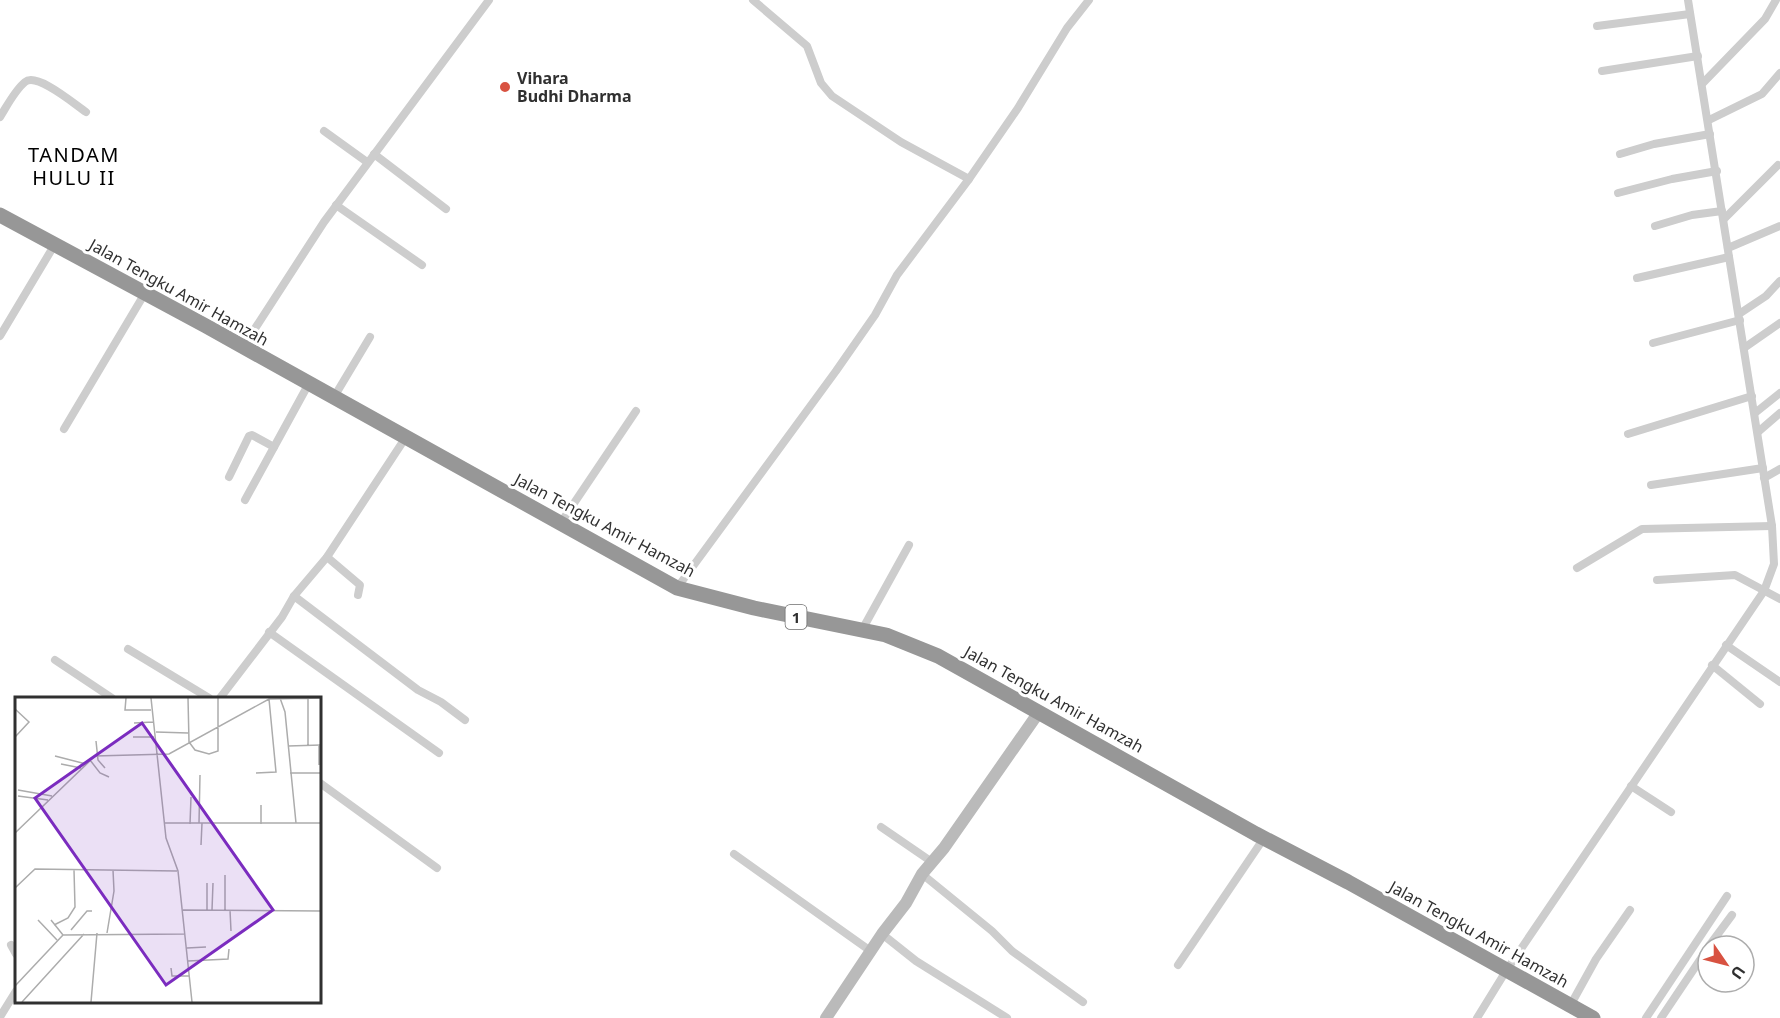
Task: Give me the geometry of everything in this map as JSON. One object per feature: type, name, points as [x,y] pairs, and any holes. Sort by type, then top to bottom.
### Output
[{"type":"highway","name":"Jalan Tengku Amir Hamzah","points":[[0,215],[677,588],[754,608],[897,638],[924,649],[1588,1017]]},
{"type":"street","points":[[243,347],[336,205],[489,0]]},
{"type":"street","points":[[753,0],[807,46],[821,83],[832,96],[901,142],[969,179]]},
{"type":"street","points":[[677,588],[836,371],[875,315],[897,275],[969,179],[1018,108],[1067,28],[1089,0]]},
{"type":"street","points":[[1477,1018],[1506,971],[1764,591],[1774,564],[1772,526],[1758,432],[1688,0]]},
{"type":"street","points":[[1702,84],[1765,19],[1776,0]]},
{"type":"street","points":[[1597,26],[1690,14]]},
{"type":"street","points":[[1602,71],[1698,56]]},
{"type":"street","points":[[1709,120],[1762,94],[1780,73]]},
{"type":"street","points":[[0,117],[18,89],[26,81],[32,79],[43,83],[86,112]]},
{"type":"street","points":[[324,131],[367,162]]},
{"type":"street","points":[[1620,154],[1654,144],[1710,134]]},
{"type":"street","points":[[374,154],[446,209]]},
{"type":"street","points":[[1655,226],[1692,215],[1723,215],[1778,165]]},
{"type":"street","points":[[1618,193],[1672,178],[1717,171]]},
{"type":"street","points":[[336,205],[422,265]]},
{"type":"street","points":[[1636,278],[1729,253],[1780,226]]},
{"type":"street","points":[[0,336],[55,244]]},
{"type":"street","points":[[1653,343],[1740,317],[1780,281]]},
{"type":"street","points":[[64,429],[145,293]]},
{"type":"street","points":[[1744,348],[1780,323]]},
{"type":"street","points":[[334,397],[370,337]]},
{"type":"street","points":[[245,500],[308,385]]},
{"type":"street","points":[[1755,413],[1780,393]]},
{"type":"street","points":[[1628,434],[1752,396]]},
{"type":"street","points":[[560,524],[636,411]]},
{"type":"street","points":[[1758,432],[1780,413]]},
{"type":"street","points":[[229,477],[249,436],[252,435],[274,447]]},
{"type":"street","points":[[221,697],[282,617],[294,596],[327,557],[406,437]]},
{"type":"street","points":[[1651,485],[1763,468]]},
{"type":"street","points":[[1764,478],[1780,469]]},
{"type":"street","points":[[1577,568],[1642,529],[1772,526]]},
{"type":"street","points":[[862,630],[909,545]]},
{"type":"street","points":[[327,557],[360,585],[358,595]]},
{"type":"street","points":[[1657,580],[1735,575],[1780,599]]},
{"type":"street","points":[[294,596],[418,690],[441,702],[465,720]]},
{"type":"street","points":[[269,632],[439,753]]},
{"type":"street","points":[[1726,645],[1780,682]]},
{"type":"street","points":[[128,649],[206,697]]},
{"type":"street","points":[[55,660],[109,697]]},
{"type":"street","points":[[1712,665],[1760,704]]},
{"type":"street","points":[[826,1018],[873,952],[882,934],[906,903],[922,874],[1039,712]]},
{"type":"street","points":[[321,784],[437,868]]},
{"type":"street","points":[[1631,786],[1671,812]]},
{"type":"street","points":[[881,827],[932,862]]},
{"type":"street","points":[[1178,965],[1263,838]]},
{"type":"street","points":[[734,854],[873,952]]},
{"type":"street","points":[[922,874],[992,931],[1012,951],[1083,1002]]},
{"type":"street","points":[[1646,1018],[1727,896]]},
{"type":"street","points":[[1570,1006],[1596,959],[1630,910]]},
{"type":"street","points":[[1718,934],[1732,915]]},
{"type":"street","points":[[882,934],[916,961],[1007,1018]]},
{"type":"street","points":[[11,945],[15,952]]},
{"type":"street","points":[[1661,1018],[1696,966]]},
{"type":"street","points":[[0,1017],[15,993]]},
{"type":"place","name":"Vihara Budhi Dharma","points":[[505,87]]},
{"type":"district","name":"TANDAM HULU II","points":[[74,166]]}]
